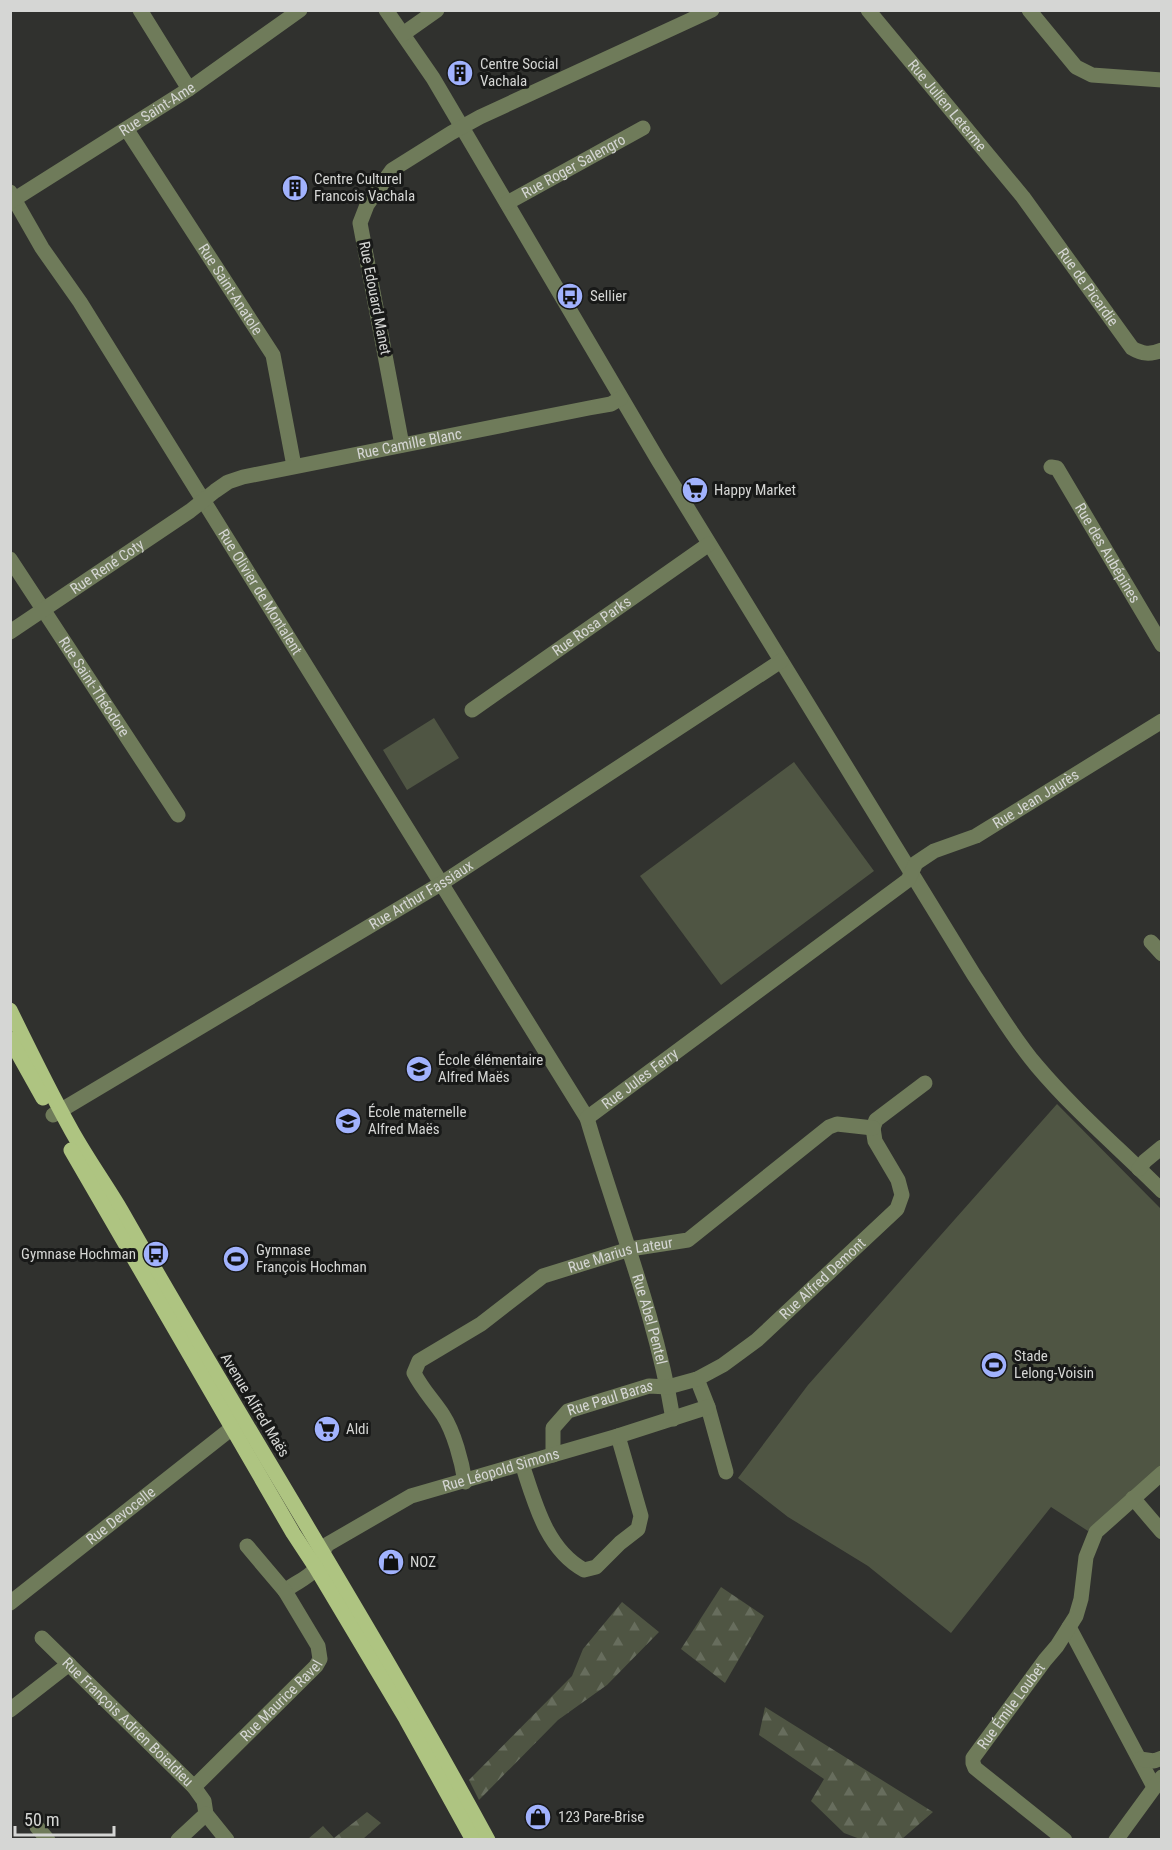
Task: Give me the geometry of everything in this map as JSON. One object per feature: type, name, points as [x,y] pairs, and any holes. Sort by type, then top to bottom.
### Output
[{"type":"main road","name":"Avenue Alfred Maës","points":[[10,1010],[51,1094],[84,1174],[292,1533],[316,1568],[406,1719],[473,1839]]},
{"type":"main road","name":"Avenue Alfred Maës","points":[[10,1039],[23,1064],[120,1209],[186,1324],[414,1705],[488,1839]]},
{"type":"street","points":[[140,10],[189,89]]},
{"type":"street","name":"Rue Saint-Ame","points":[[12,198],[127,130],[300,10]]},
{"type":"street","points":[[386,10],[433,78],[621,398],[974,975],[1036,1065],[1161,1191]]},
{"type":"street","points":[[403,34],[436,10]]},
{"type":"street","name":"Rue Edouard Manet","points":[[402,445],[360,223],[367,205],[392,170],[462,126],[712,10]]},
{"type":"street","name":"Rue Julien Leterme","points":[[868,10],[1026,202]]},
{"type":"street","points":[[1029,10],[1076,67],[1092,75],[1161,80]]},
{"type":"street","name":"Rue Roger Salengro","points":[[507,203],[643,128]]},
{"type":"street","name":"Rue Saint-Anatole","points":[[127,130],[273,355],[294,466]]},
{"type":"street","name":"Rue Olivier de Montalent","points":[[12,198],[42,248],[80,302],[442,883]]},
{"type":"street","name":"Rue de Picardie","points":[[1026,202],[1132,348],[1140,353],[1154,353],[1161,350]]},
{"type":"street","name":"Rue Camille Blanc","points":[[203,501],[214,491],[235,479],[611,404],[621,398]]},
{"type":"street","name":"Rue des Aubépines","points":[[1051,467],[1057,468],[1161,645]]},
{"type":"street","name":"Rue René Coty","points":[[10,632],[203,501]]},
{"type":"street","name":"Rue Rosa Parks","points":[[472,710],[710,544]]},
{"type":"street","name":"Rue Saint-Théodore","points":[[10,559],[178,815]]},
{"type":"street","name":"Rue Arthur Fassiaux","points":[[57,1112],[442,883],[781,661]]},
{"type":"street","name":"Rue Jean Jaurès","points":[[910,873],[916,864],[934,851],[976,836],[1161,721]]},
{"type":"street","name":"Rue Jules Ferry","points":[[442,883],[587,1118],[903,884],[908,880],[910,873]]},
{"type":"street","points":[[1151,942],[1161,954]]},
{"type":"street","points":[[873,1128],[876,1120],[925,1083]]},
{"type":"street","name":"Rue Abel Pentel","points":[[587,1118],[630,1249],[658,1346],[668,1387],[672,1419]]},
{"type":"street","name":"Rue Marius Lateur","points":[[465,1482],[455,1444],[444,1417],[421,1387],[414,1372],[419,1361],[481,1324],[543,1276],[630,1249],[688,1240],[829,1126],[837,1124],[873,1128]]},
{"type":"street","name":"Rue Alfred Demont","points":[[668,1387],[697,1379],[723,1365],[757,1340],[897,1209],[903,1195],[898,1180],[875,1141],[873,1128]]},
{"type":"street","points":[[1140,1169],[1145,1161],[1161,1147]]},
{"type":"street","points":[[697,1379],[708,1407],[726,1472]]},
{"type":"street","name":"Rue Paul Baras","points":[[553,1455],[553,1428],[568,1411],[649,1386],[668,1387]]},
{"type":"street","name":"Rue Léopold Simons","points":[[322,1551],[328,1544],[411,1496],[465,1482],[708,1407]]},
{"type":"street","name":"Rue Devocelle","points":[[10,1603],[232,1428]]},
{"type":"street","points":[[522,1464],[538,1513],[552,1540],[570,1562],[584,1570],[596,1566],[638,1529],[641,1516],[618,1436]]},
{"type":"street","points":[[1161,1473],[1133,1498],[1161,1532]]},
{"type":"street","name":"Rue Émile Loubet","points":[[1065,1839],[975,1768],[973,1758],[1045,1659],[1057,1646],[1076,1616],[1081,1599],[1086,1557],[1095,1532],[1133,1498]]},
{"type":"street","name":"Rue Maurice Ravel","points":[[194,1787],[316,1666],[320,1659],[318,1646],[285,1591],[247,1546]]},
{"type":"street","points":[[285,1591],[316,1568],[322,1551]]},
{"type":"street","points":[[1069,1628],[1140,1759],[1158,1782],[1116,1839]]},
{"type":"street","name":"Rue François Adrien Boieldieu","points":[[42,1638],[194,1787],[204,1801],[206,1814],[227,1839]]},
{"type":"street","points":[[1057,1646],[1079,1646]]},
{"type":"street","points":[[10,1710],[69,1664]]},
{"type":"street","points":[[1140,1759],[1154,1761],[1161,1758]]},
{"type":"street","points":[[178,1839],[206,1814]]},
{"type":"street","points":[[37,1827],[48,1839]]},
{"type":"green space","points":[[434,718],[459,758],[407,790],[383,750]]},
{"type":"green space","points":[[794,762],[874,871],[721,985],[640,876]]},
{"type":"green space","name":"Stade Lelong-Voisin","points":[[1057,1104],[1161,1209],[1161,1467],[1088,1531],[1051,1507],[951,1633],[868,1566],[788,1517],[738,1478],[808,1385]]},
{"type":"green space","points":[[721,1587],[764,1616],[725,1683],[681,1649]]},
{"type":"green space","points":[[622,1602],[659,1632],[607,1685],[558,1720],[479,1800],[469,1780],[572,1676],[583,1649]]},
{"type":"green space","points":[[765,1707],[933,1812],[902,1839],[860,1839],[844,1833],[811,1801],[824,1779],[759,1735]]},
{"type":"green space","points":[[367,1812],[381,1823],[363,1839],[308,1839],[323,1826],[334,1838]]},
{"type":"place","name":"Centre Social Vachala","points":[[460,73]]},
{"type":"place","name":"Centre Culturel Francois Vachala","points":[[295,188]]},
{"type":"place","name":"Sellier","points":[[570,296]]},
{"type":"place","name":"Happy Market","points":[[695,490]]},
{"type":"place","name":"École élémentaire Alfred Maës","points":[[419,1069]]},
{"type":"place","name":"École maternelle Alfred Maës","points":[[348,1121]]},
{"type":"place","name":"Gymnase Hochman","points":[[156,1254]]},
{"type":"place","name":"Gymnase François Hochman","points":[[236,1259]]},
{"type":"place","name":"Stade Lelong-Voisin","points":[[994,1365]]},
{"type":"place","name":"Aldi","points":[[327,1429]]},
{"type":"place","name":"NOZ","points":[[391,1562]]},
{"type":"place","name":"123 Pare-Brise","points":[[538,1817]]}]
